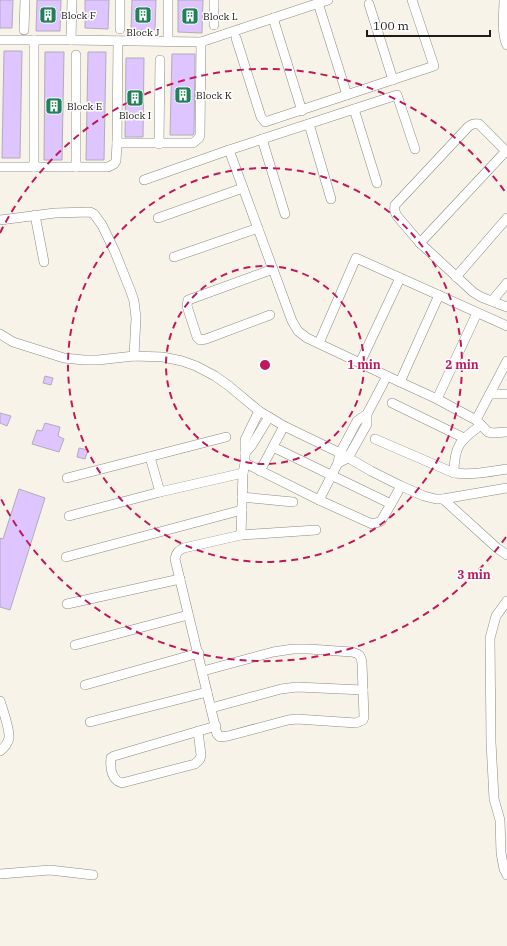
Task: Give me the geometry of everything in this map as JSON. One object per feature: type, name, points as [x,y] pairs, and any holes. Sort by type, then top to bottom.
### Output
[{"type":"street","points":[[24,30],[25,0]]},
{"type":"street","points":[[71,40],[72,0]]},
{"type":"street","points":[[120,0],[120,30]]},
{"type":"street","points":[[168,0],[168,42]]},
{"type":"street","points":[[214,0],[214,25]]},
{"type":"street","points":[[0,40],[201,42],[328,0]]},
{"type":"street","points":[[236,38],[262,120],[265,122],[434,66],[412,0]]},
{"type":"street","points":[[504,0],[505,41],[507,45]]},
{"type":"street","points":[[318,3],[347,95]]},
{"type":"street","points":[[369,4],[393,80]]},
{"type":"street","points":[[273,18],[302,111]]},
{"type":"street","points":[[34,40],[34,167]]},
{"type":"street","points":[[0,167],[108,167],[114,164],[116,161],[117,144],[118,41]]},
{"type":"street","points":[[117,144],[193,143],[199,138],[201,42]]},
{"type":"street","points":[[76,55],[76,167]]},
{"type":"street","points":[[159,144],[160,60]]},
{"type":"street","points":[[144,180],[229,150],[397,95],[416,149]]},
{"type":"street","points":[[354,109],[377,183]]},
{"type":"street","points":[[309,124],[331,199]]},
{"type":"street","points":[[420,243],[507,151],[479,124],[472,124],[463,132],[394,209],[395,213],[420,243],[473,292],[507,307]]},
{"type":"street","points":[[262,139],[285,214]]},
{"type":"street","points":[[229,150],[292,321],[298,331],[307,338],[437,399],[479,423],[488,432],[507,432]]},
{"type":"street","points":[[158,218],[243,188]]},
{"type":"street","points":[[0,220],[55,213],[90,212],[94,214],[102,224],[115,252],[134,301],[136,318],[134,356]]},
{"type":"street","points":[[35,216],[44,262]]},
{"type":"street","points":[[456,276],[507,218]]},
{"type":"street","points":[[174,257],[258,228]]},
{"type":"street","points":[[319,343],[356,258],[507,326]]},
{"type":"street","points":[[270,315],[200,340],[198,338],[187,303],[191,298],[273,269]]},
{"type":"street","points":[[360,363],[400,278]]},
{"type":"street","points":[[492,301],[507,283]]},
{"type":"street","points":[[400,382],[439,296]]},
{"type":"street","points":[[437,399],[477,313]]},
{"type":"street","points":[[0,334],[13,342],[64,358],[98,360],[134,356],[162,357],[182,361],[196,366],[220,379],[260,411],[284,426],[342,458],[424,496],[443,499],[507,488]]},
{"type":"street","points":[[454,473],[456,454],[460,443],[479,423],[490,394],[507,361]]},
{"type":"street","points":[[319,500],[342,458],[367,424],[367,414],[387,376]]},
{"type":"street","points":[[490,394],[507,394]]},
{"type":"street","points":[[392,403],[464,438]]},
{"type":"street","points":[[241,535],[245,440],[260,411]]},
{"type":"street","points":[[245,453],[252,445],[269,417]]},
{"type":"street","points":[[260,471],[284,426]]},
{"type":"street","points":[[67,478],[226,438]]},
{"type":"street","points":[[375,439],[454,473],[465,475],[507,469]]},
{"type":"street","points":[[272,447],[392,504]]},
{"type":"street","points":[[150,457],[160,492]]},
{"type":"street","points":[[245,463],[319,500],[372,524],[381,521],[401,486]]},
{"type":"street","points":[[69,516],[160,492],[243,473]]},
{"type":"street","points":[[242,497],[293,502]]},
{"type":"street","points":[[443,499],[497,548],[507,555]]},
{"type":"street","points":[[66,557],[242,510]]},
{"type":"street","points":[[203,671],[273,652],[286,650],[309,649],[357,653],[361,659],[363,720],[356,723],[297,719],[220,737],[217,734],[175,555],[180,549],[241,535],[316,530]]},
{"type":"street","points":[[67,604],[180,579]]},
{"type":"street","points":[[507,601],[496,616],[490,638],[491,742],[494,799],[500,820],[501,853],[504,869],[507,875]]},
{"type":"street","points":[[75,644],[188,615]]},
{"type":"street","points":[[86,685],[198,653]]},
{"type":"street","points":[[211,708],[281,689],[297,687],[363,690]]},
{"type":"street","points":[[90,722],[207,692]]},
{"type":"street","points":[[0,701],[9,731],[9,738],[7,744],[0,751]]},
{"type":"street","points":[[198,732],[201,755],[200,759],[195,764],[122,783],[114,779],[110,765],[111,758],[114,756],[216,726]]},
{"type":"street","points":[[0,874],[50,870],[93,875]]},
{"type":"building","points":[[0,0],[13,0],[12,28],[0,28]]},
{"type":"building","name":"Block F","points":[[37,0],[61,0],[60,31],[36,31]]},
{"type":"building","points":[[85,0],[109,0],[108,29],[85,28]]},
{"type":"building","name":"Block J","points":[[132,0],[156,0],[155,30],[131,30]]},
{"type":"building","name":"Block L","points":[[178,0],[203,0],[202,33],[178,32]]},
{"type":"building","points":[[4,51],[22,51],[20,158],[2,158]]},
{"type":"building","name":"Block E","points":[[45,52],[64,52],[62,160],[44,160]]},
{"type":"building","points":[[88,52],[106,52],[104,160],[86,160]]},
{"type":"building","name":"Block K","points":[[172,54],[195,54],[193,135],[170,135]]},
{"type":"building","name":"Block I","points":[[126,58],[144,58],[143,137],[125,137]]},
{"type":"building","points":[[45,376],[53,378],[51,385],[43,383]]},
{"type":"building","points":[[0,413],[11,416],[7,426],[0,423]]},
{"type":"building","points":[[45,423],[60,427],[58,436],[64,439],[59,452],[32,444],[37,430],[42,431]]},
{"type":"building","points":[[79,448],[88,450],[85,459],[77,457]]},
{"type":"building","points":[[19,489],[45,498],[10,610],[0,607],[0,538],[3,539]]},
{"type":"place","name":"Block F","points":[[48,15]]},
{"type":"place","name":"Block J","points":[[143,15]]},
{"type":"place","name":"Block L","points":[[190,16]]},
{"type":"place","name":"Block K","points":[[183,95]]},
{"type":"place","name":"Block I","points":[[135,98]]},
{"type":"place","name":"Block E","points":[[54,106]]}]
